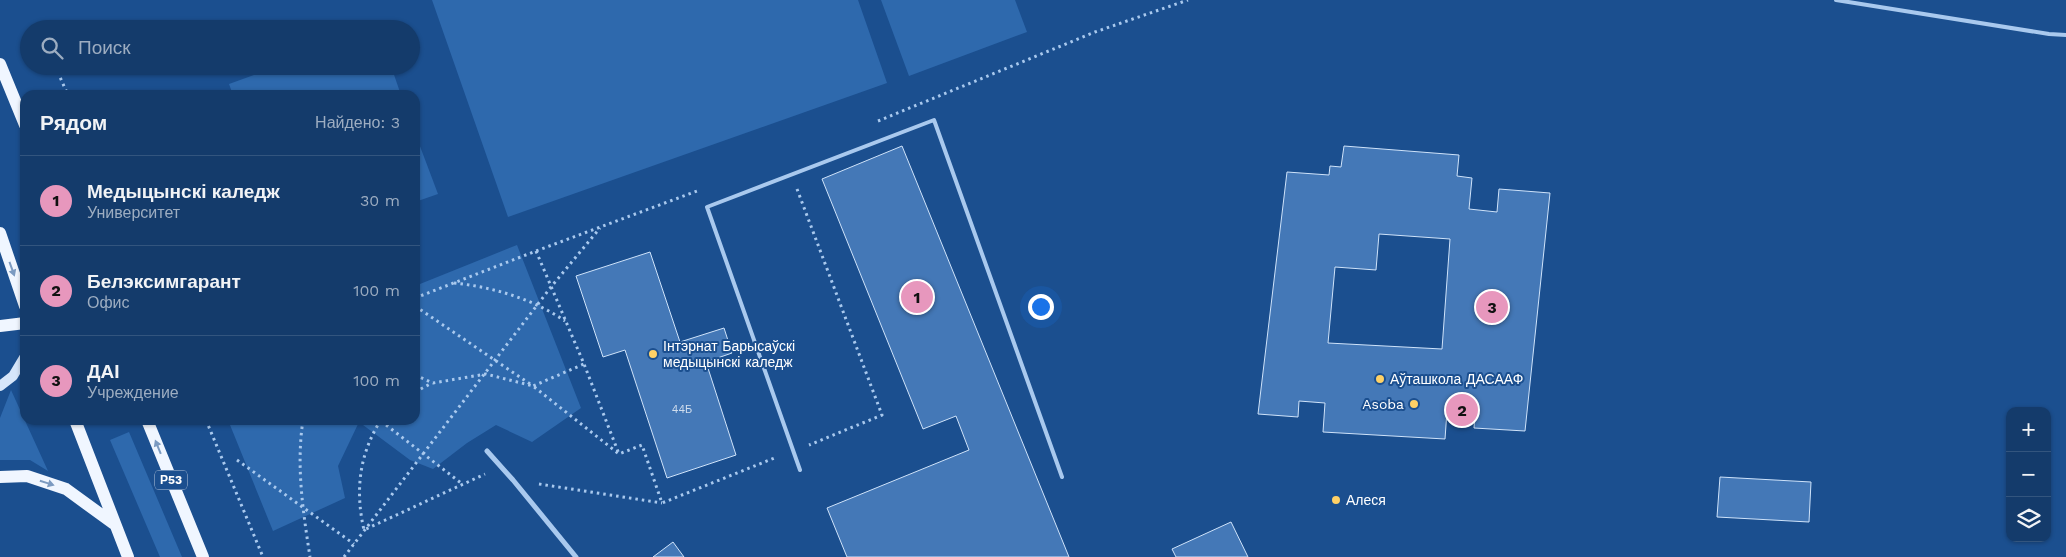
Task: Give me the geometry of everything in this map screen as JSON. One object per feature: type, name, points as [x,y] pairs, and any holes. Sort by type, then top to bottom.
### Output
[{"type":"main road","points":[[0,64],[20,114]]},
{"type":"main road","points":[[0,233],[20,291]]},
{"type":"main road","points":[[0,326],[20,324]]},
{"type":"main road","points":[[0,386],[13,376],[20,364]]},
{"type":"main road","points":[[77,425],[128,557]]},
{"type":"main road","name":"Р53","points":[[149,425],[203,557]]},
{"type":"main road","points":[[0,477],[26,476],[66,489],[114,524]]},
{"type":"street","points":[[487,451],[576,557]]},
{"type":"lane","points":[[1836,0],[2048,34],[2066,35]]},
{"type":"lane","points":[[800,470],[707,207],[934,120],[1062,478]]},
{"type":"path","points":[[876,121],[1095,32],[1188,0]]},
{"type":"path","points":[[60,75],[66,90]]},
{"type":"path","points":[[513,480],[662,503],[882,415],[791,175]]},
{"type":"path","points":[[420,296],[701,190]]},
{"type":"path","points":[[344,557],[551,287],[600,228]]},
{"type":"path","points":[[536,251],[584,364],[619,454]]},
{"type":"path","points":[[454,283],[513,295],[550,311],[566,322]]},
{"type":"path","points":[[420,309],[533,386],[619,454]]},
{"type":"path","points":[[420,389],[432,383],[486,374],[533,386],[584,364]]},
{"type":"path","points":[[420,377],[432,383]]},
{"type":"path","points":[[208,425],[263,557]]},
{"type":"path","points":[[302,425],[299,442],[300,478],[310,557]]},
{"type":"path","points":[[364,530],[358,491],[366,449],[378,425]]},
{"type":"path","points":[[387,425],[462,483]]},
{"type":"path","points":[[619,454],[642,445],[662,503]]},
{"type":"path","points":[[237,460],[354,544]]},
{"type":"path","points":[[364,530],[462,483],[502,467]]},
{"type":"shaded area","points":[[432,0],[858,0],[887,83],[508,217]]},
{"type":"shaded area","points":[[881,0],[1015,0],[1027,32],[909,76]]},
{"type":"shaded area","points":[[254,75],[394,75],[399,90],[231,90],[229,84]]},
{"type":"shaded area","points":[[420,146],[438,194],[420,200]]},
{"type":"shaded area","points":[[517,245],[581,408],[532,442],[496,425],[467,443],[433,469],[410,460],[363,425],[420,425],[420,284]]},
{"type":"shaded area","points":[[11,390],[20,410],[20,425],[27,425],[48,471],[30,460],[0,460],[0,418]]},
{"type":"shaded area","points":[[230,425],[358,425],[338,466],[345,498],[273,531]]},
{"type":"shaded area","points":[[129,432],[182,557],[160,557],[110,440]]},
{"type":"building","points":[[902,146],[1069,557],[847,557],[827,508],[969,450],[956,416],[923,429],[822,179]]},
{"type":"building","points":[[1344,146],[1459,155],[1457,176],[1472,178],[1469,209],[1497,212],[1499,189],[1550,193],[1525,431],[1474,428],[1475,413],[1447,411],[1445,439],[1323,432],[1325,403],[1299,401],[1298,417],[1258,414],[1287,172],[1329,175],[1330,166],[1341,167]],"holes":[[[1379,234],[1450,239],[1442,349],[1328,343],[1335,267],[1376,270]]]},
{"type":"building","points":[[650,252],[680,342],[724,328],[732,353],[706,362],[736,455],[667,478],[625,350],[603,357],[576,276]]},
{"type":"building","points":[[1720,477],[1811,482],[1809,522],[1717,517]]},
{"type":"building","points":[[1231,522],[1248,557],[1176,557],[1172,549]]},
{"type":"building","points":[[673,542],[684,557],[653,557]]},
{"type":"place","name":"Медыцынскі каледж","points":[[917,297]]},
{"type":"place","name":"ДАІ","points":[[1492,307]]},
{"type":"place","name":"Інтэрнат Барысаўскі медыцынскі каледж","points":[[653,354]]},
{"type":"place","name":"Аўташкола ДАСААФ","points":[[1380,379]]},
{"type":"place","name":"Asoba","points":[[1414,404]]},
{"type":"place","name":"Белэксимгарант","points":[[1462,410]]},
{"type":"place","name":"Алеся","points":[[1336,500]]}]
